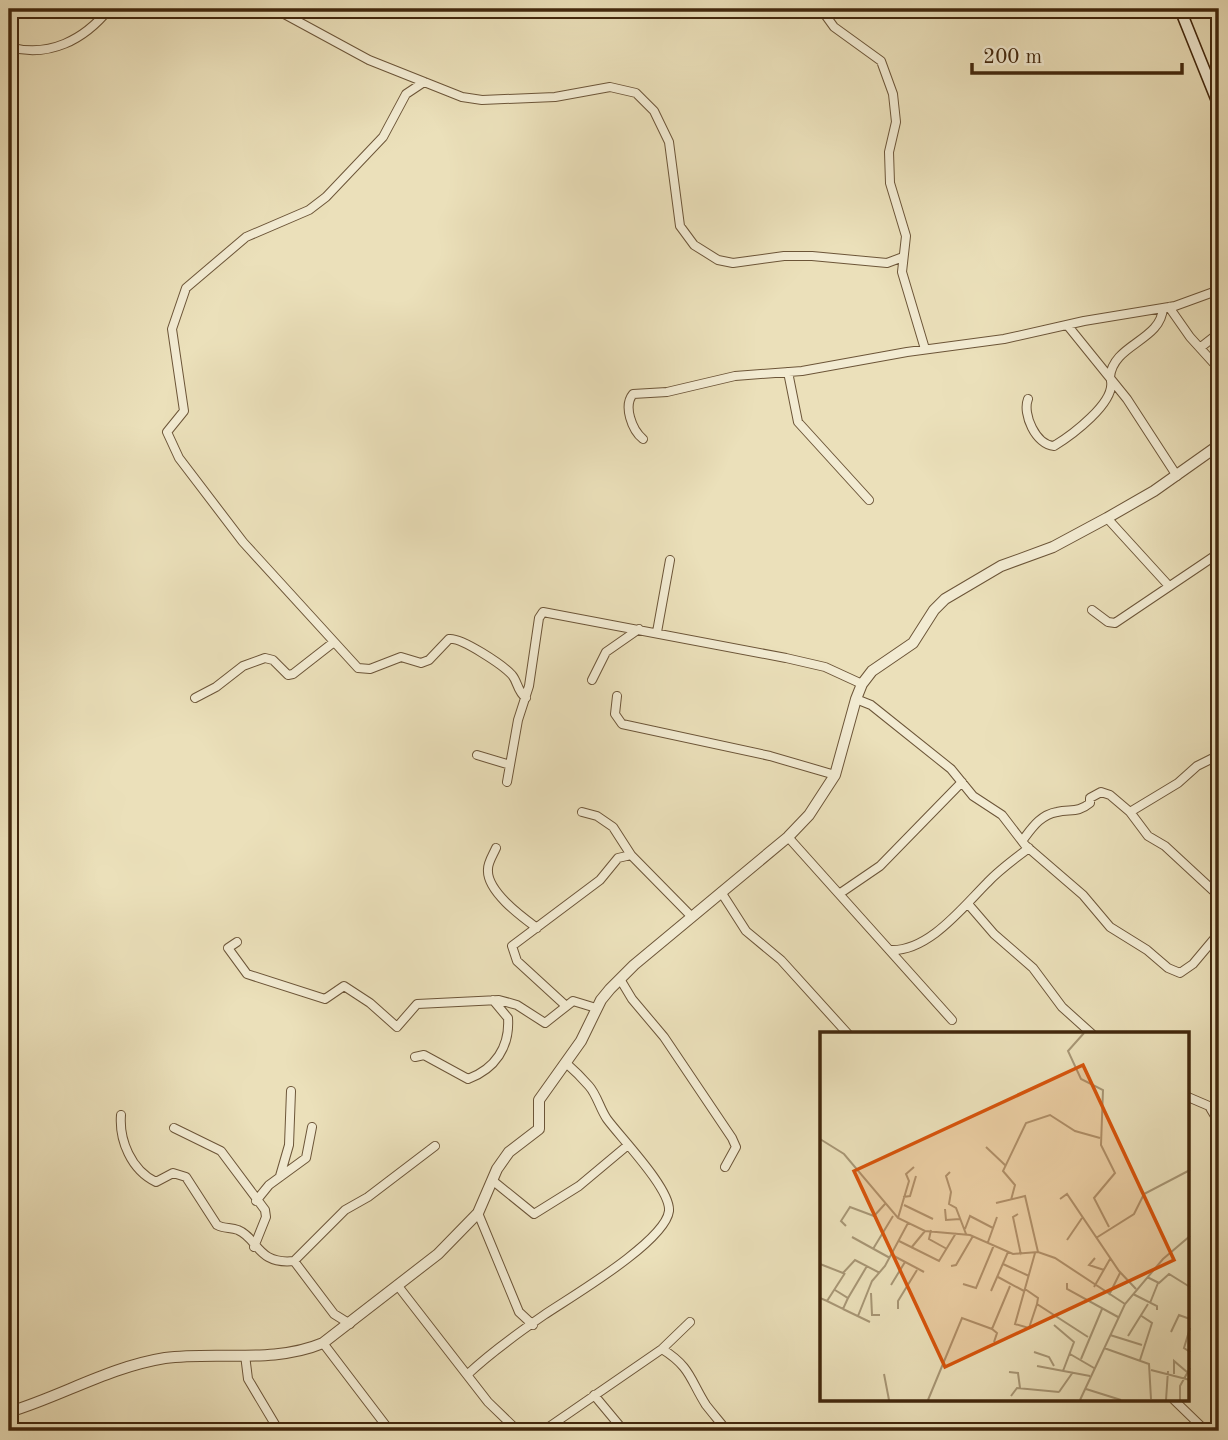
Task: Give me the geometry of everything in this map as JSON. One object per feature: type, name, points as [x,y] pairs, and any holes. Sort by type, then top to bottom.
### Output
[{"type":"main road","points":[[1180,9],[1219,106]]},
{"type":"street","points":[[9,47],[37,51],[68,44],[96,24],[109,9]]},
{"type":"street","points":[[275,9],[369,60],[462,97],[482,100],[555,97],[610,87],[628,89],[647,101],[669,142],[677,183],[677,215],[687,237],[694,246],[718,260],[733,263],[784,256],[887,263],[904,257]]},
{"type":"street","points":[[821,9],[827,20],[881,61],[885,69],[896,109],[889,152],[890,183],[906,236],[902,272],[925,349]]},
{"type":"street","points":[[424,82],[406,94],[383,137],[326,197],[284,223],[246,237],[186,288],[172,329],[184,411],[181,419],[167,430],[174,451],[243,542],[352,664],[366,670],[401,657],[418,663],[426,662],[449,639],[457,638],[489,655],[511,673],[517,690],[526,698]]},
{"type":"street","points":[[887,263],[902,272]]},
{"type":"street","points":[[643,439],[636,433],[628,409],[629,398],[633,394],[667,392],[735,376],[788,372],[1004,339],[1166,307],[1216,292],[1219,301]]},
{"type":"street","points":[[1166,307],[1219,369]]},
{"type":"street","points":[[1109,397],[1116,360],[1158,326],[1166,307]]},
{"type":"street","points":[[1068,326],[1096,365],[1123,394],[1177,476]]},
{"type":"street","points":[[1201,347],[1219,333]]},
{"type":"street","points":[[788,372],[799,422],[869,500]]},
{"type":"street","points":[[1028,399],[1026,412],[1038,438],[1050,446],[1083,424],[1109,397],[1123,394]]},
{"type":"street","points":[[9,1412],[135,1364],[189,1356],[271,1356],[323,1343],[398,1286],[438,1254],[478,1213],[492,1180],[509,1153],[536,1134],[540,1122],[539,1100],[566,1063],[596,1008],[620,979],[691,916],[788,837],[825,794],[835,775],[856,699],[862,684],[872,671],[913,643],[934,610],[945,599],[1001,566],[1053,547],[1107,518],[1177,476],[1219,445]]},
{"type":"street","points":[[1107,518],[1169,586]]},
{"type":"street","points":[[1093,610],[1108,622],[1115,623],[1219,553]]},
{"type":"street","points":[[657,632],[670,560]]},
{"type":"street","points":[[508,782],[518,720],[526,698],[530,659],[539,618],[543,612],[657,632],[825,667],[862,684]]},
{"type":"street","points":[[592,680],[609,649],[639,629]]},
{"type":"street","points":[[195,698],[216,687],[239,668],[257,660],[273,660],[288,675],[293,674],[334,642]]},
{"type":"street","points":[[617,696],[615,714],[622,724],[758,753],[835,775]]},
{"type":"street","points":[[856,699],[880,712],[962,782],[974,796],[1002,815],[1026,845],[1083,894],[1110,928],[1147,950],[1168,968],[1180,973],[1219,933]]},
{"type":"street","points":[[477,755],[510,765]]},
{"type":"street","points":[[1130,812],[1178,783],[1196,766],[1219,755]]},
{"type":"street","points":[[839,894],[880,866],[962,782]]},
{"type":"street","points":[[890,950],[908,950],[969,905],[987,883],[1026,845],[1037,821],[1054,812],[1083,809],[1096,793],[1105,793],[1130,812],[1148,836],[1166,846],[1219,896]]},
{"type":"street","points":[[582,812],[597,816],[613,827],[631,855],[691,916]]},
{"type":"street","points":[[788,837],[951,1020]]},
{"type":"street","points":[[496,848],[488,867],[491,880],[513,911],[537,928]]},
{"type":"street","points":[[565,1005],[513,956],[515,941],[537,928],[600,880],[618,858],[631,855]]},
{"type":"street","points":[[721,892],[746,931],[781,960],[846,1032]]},
{"type":"street","points":[[969,905],[994,934],[1033,968],[1062,1007],[1090,1032]]},
{"type":"street","points":[[237,942],[228,948],[247,974],[325,999],[344,986],[370,1003],[397,1027],[417,1004],[494,1000],[517,1005],[545,1023],[556,1017],[565,1005],[577,1000],[596,1008]]},
{"type":"street","points":[[620,979],[632,999],[664,1037],[732,1138],[736,1147],[725,1167]]},
{"type":"street","points":[[415,1057],[424,1055],[471,1079],[501,1057],[508,1018],[494,1000]]},
{"type":"street","points":[[468,1374],[485,1358],[611,1271],[667,1218],[667,1201],[648,1168],[606,1117],[590,1087],[566,1063]]},
{"type":"street","points":[[280,1176],[289,1144],[291,1091]]},
{"type":"street","points":[[1190,1098],[1209,1106],[1219,1123]]},
{"type":"street","points":[[121,1115],[121,1136],[133,1163],[142,1174],[156,1182],[173,1173],[186,1177],[212,1220],[221,1227],[239,1230],[254,1247],[277,1260],[294,1261],[345,1210],[368,1197],[435,1146]]},
{"type":"street","points":[[256,1201],[280,1176],[306,1158],[312,1127]]},
{"type":"street","points":[[174,1128],[221,1151],[266,1214],[254,1247]]},
{"type":"street","points":[[492,1180],[534,1214],[579,1186],[628,1145]]},
{"type":"street","points":[[478,1213],[519,1312],[533,1325]]},
{"type":"street","points":[[294,1261],[334,1314],[349,1324]]},
{"type":"street","points":[[398,1286],[488,1402],[518,1431]]},
{"type":"street","points":[[543,1431],[662,1349],[690,1322]]},
{"type":"street","points":[[323,1343],[390,1431]]},
{"type":"street","points":[[662,1349],[675,1357],[689,1372],[705,1403],[727,1431]]},
{"type":"street","points":[[245,1355],[248,1379],[279,1431]]},
{"type":"street","points":[[594,1395],[624,1431]]},
{"type":"street","points":[[1176,1402],[1206,1431]]}]
